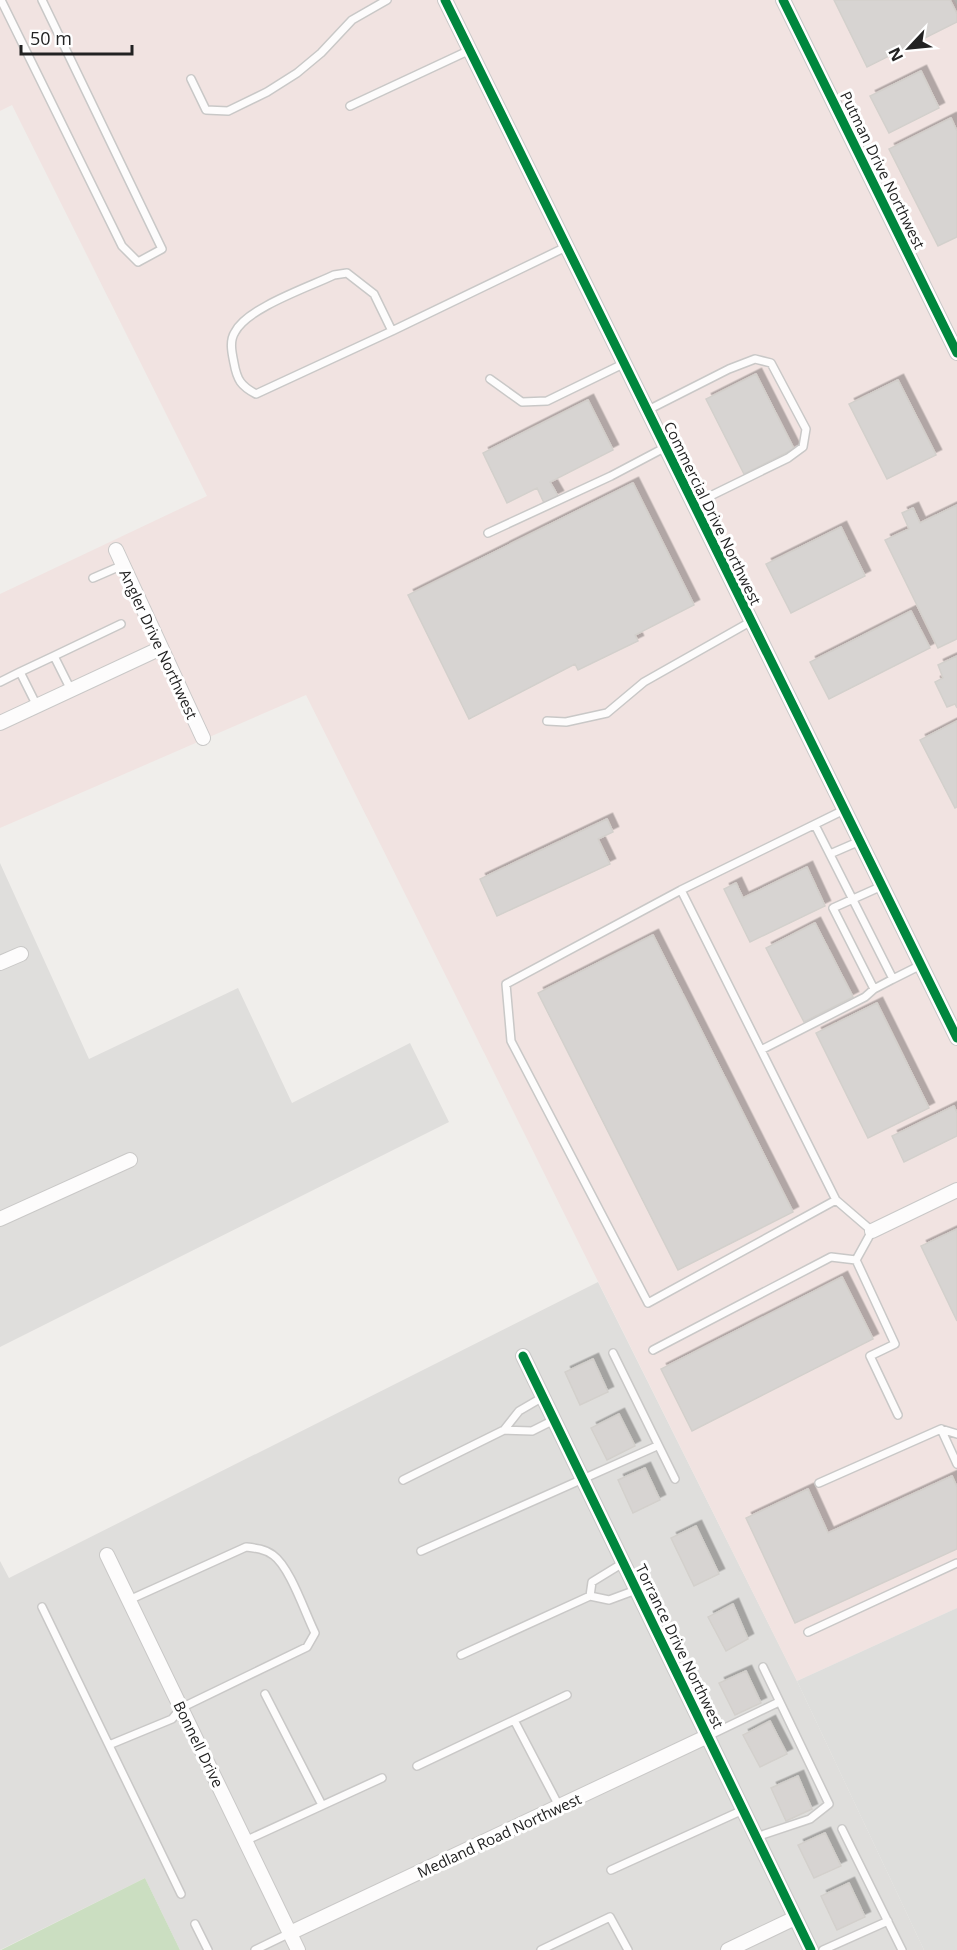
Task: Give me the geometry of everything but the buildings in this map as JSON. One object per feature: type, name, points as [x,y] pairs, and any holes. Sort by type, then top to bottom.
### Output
[{"type":"street","name":"Commercial Drive Northwest","points":[[444,0],[921,965],[952,1014],[957,1038]]},
{"type":"street","name":"Putman Drive Northwest","points":[[783,0],[957,353]]},
{"type":"street","name":"Angler Drive Northwest","points":[[116,550],[203,738]]},
{"type":"street","points":[[2,718],[37,706],[161,648]]},
{"type":"street","points":[[0,963],[21,954]]},
{"type":"street","points":[[0,1219],[130,1160]]},
{"type":"street","points":[[872,1231],[957,1190]]},
{"type":"street","name":"Torrance Drive Northwest","points":[[523,1356],[811,1950]]},
{"type":"street","name":"Bonnell Drive","points":[[107,1555],[298,1950]]},
{"type":"street","name":"Medland Road Northwest","points":[[290,1933],[708,1736]]},
{"type":"street","points":[[728,1950],[795,1918]]},
{"type":"lane","points":[[1,0],[122,246],[138,262],[162,249],[42,0]]},
{"type":"lane","points":[[191,79],[206,110],[228,111],[297,74],[321,53],[352,20],[387,0]]},
{"type":"lane","points":[[351,106],[470,50]]},
{"type":"lane","points":[[392,331],[374,294],[359,280],[347,273],[334,275],[247,318],[234,332],[231,346],[236,376],[242,387],[256,394],[392,331],[566,247]]},
{"type":"lane","points":[[646,411],[681,392],[755,359],[771,363],[806,429],[803,447],[788,458],[692,505]]},
{"type":"lane","points":[[490,378],[522,402],[547,401],[623,364]]},
{"type":"lane","points":[[488,533],[611,476],[664,448]]},
{"type":"lane","points":[[93,578],[123,565]]},
{"type":"lane","points":[[547,721],[566,722],[607,713],[644,682],[750,622]]},
{"type":"lane","points":[[0,681],[121,624]]},
{"type":"lane","points":[[54,656],[71,690]]},
{"type":"lane","points":[[20,672],[37,706]]},
{"type":"lane","points":[[836,1200],[648,1303],[511,1041],[506,984],[681,890],[844,810]]},
{"type":"lane","points":[[815,825],[893,979]]},
{"type":"lane","points":[[830,854],[860,841]]},
{"type":"lane","points":[[874,989],[832,908],[852,897],[882,886]]},
{"type":"lane","points":[[681,890],[836,1200],[872,1231],[856,1260]]},
{"type":"lane","points":[[761,1050],[865,997],[874,989],[921,965]]},
{"type":"lane","points":[[653,1350],[831,1257],[856,1260]]},
{"type":"lane","points":[[856,1260],[895,1344],[870,1356],[898,1415]]},
{"type":"lane","points":[[613,1353],[675,1479]]},
{"type":"lane","points":[[403,1480],[504,1430],[519,1411],[543,1397]]},
{"type":"lane","points":[[504,1430],[532,1431],[554,1420]]},
{"type":"lane","points":[[819,1483],[941,1429],[957,1434]]},
{"type":"lane","points":[[941,1429],[957,1464]]},
{"type":"lane","points":[[421,1551],[657,1446]]},
{"type":"lane","points":[[109,1745],[172,1719],[181,1708],[307,1647],[315,1633],[281,1564],[273,1554],[260,1548],[246,1547],[129,1600]]},
{"type":"lane","points":[[590,1596],[592,1582],[623,1563]]},
{"type":"lane","points":[[808,1632],[957,1563]]},
{"type":"lane","points":[[461,1654],[590,1596],[609,1600],[636,1590]]},
{"type":"lane","points":[[42,1607],[180,1894]]},
{"type":"lane","points":[[756,1837],[810,1819],[829,1804],[763,1667]]},
{"type":"lane","points":[[265,1694],[322,1805]]},
{"type":"lane","points":[[417,1766],[567,1695]]},
{"type":"lane","points":[[708,1736],[779,1702]]},
{"type":"lane","points":[[514,1720],[559,1806]]},
{"type":"lane","points":[[245,1841],[382,1778]]},
{"type":"lane","points":[[611,1870],[744,1810]]},
{"type":"lane","points":[[842,1829],[902,1950]]},
{"type":"lane","points":[[541,1950],[610,1917],[628,1950]]},
{"type":"lane","points":[[823,1950],[888,1921]]},
{"type":"lane","points":[[195,1924],[208,1950]]},
{"type":"lane","points":[[255,1950],[290,1933]]},
{"type":"shaded area","points":[[0,0],[954,0],[957,5],[957,1608],[797,1681],[306,695],[0,828],[0,594],[207,496],[12,105],[0,111]]},
{"type":"shaded area","points":[[0,863],[89,1059],[238,988],[292,1103],[410,1043],[449,1122],[0,1347]]},
{"type":"shaded area","points":[[598,1282],[797,1681],[924,1950],[180,1950],[145,1878],[0,1950],[0,1561],[9,1578]]},
{"type":"shaded area","points":[[957,1608],[957,1950],[924,1950],[797,1681]]},
{"type":"green space","points":[[145,1878],[180,1950],[1,1950]]},
{"type":"cycle path","points":[[445,0],[957,1038]]},
{"type":"cycle path","points":[[783,0],[957,353]]},
{"type":"cycle path","points":[[523,1356],[811,1950]]}]
